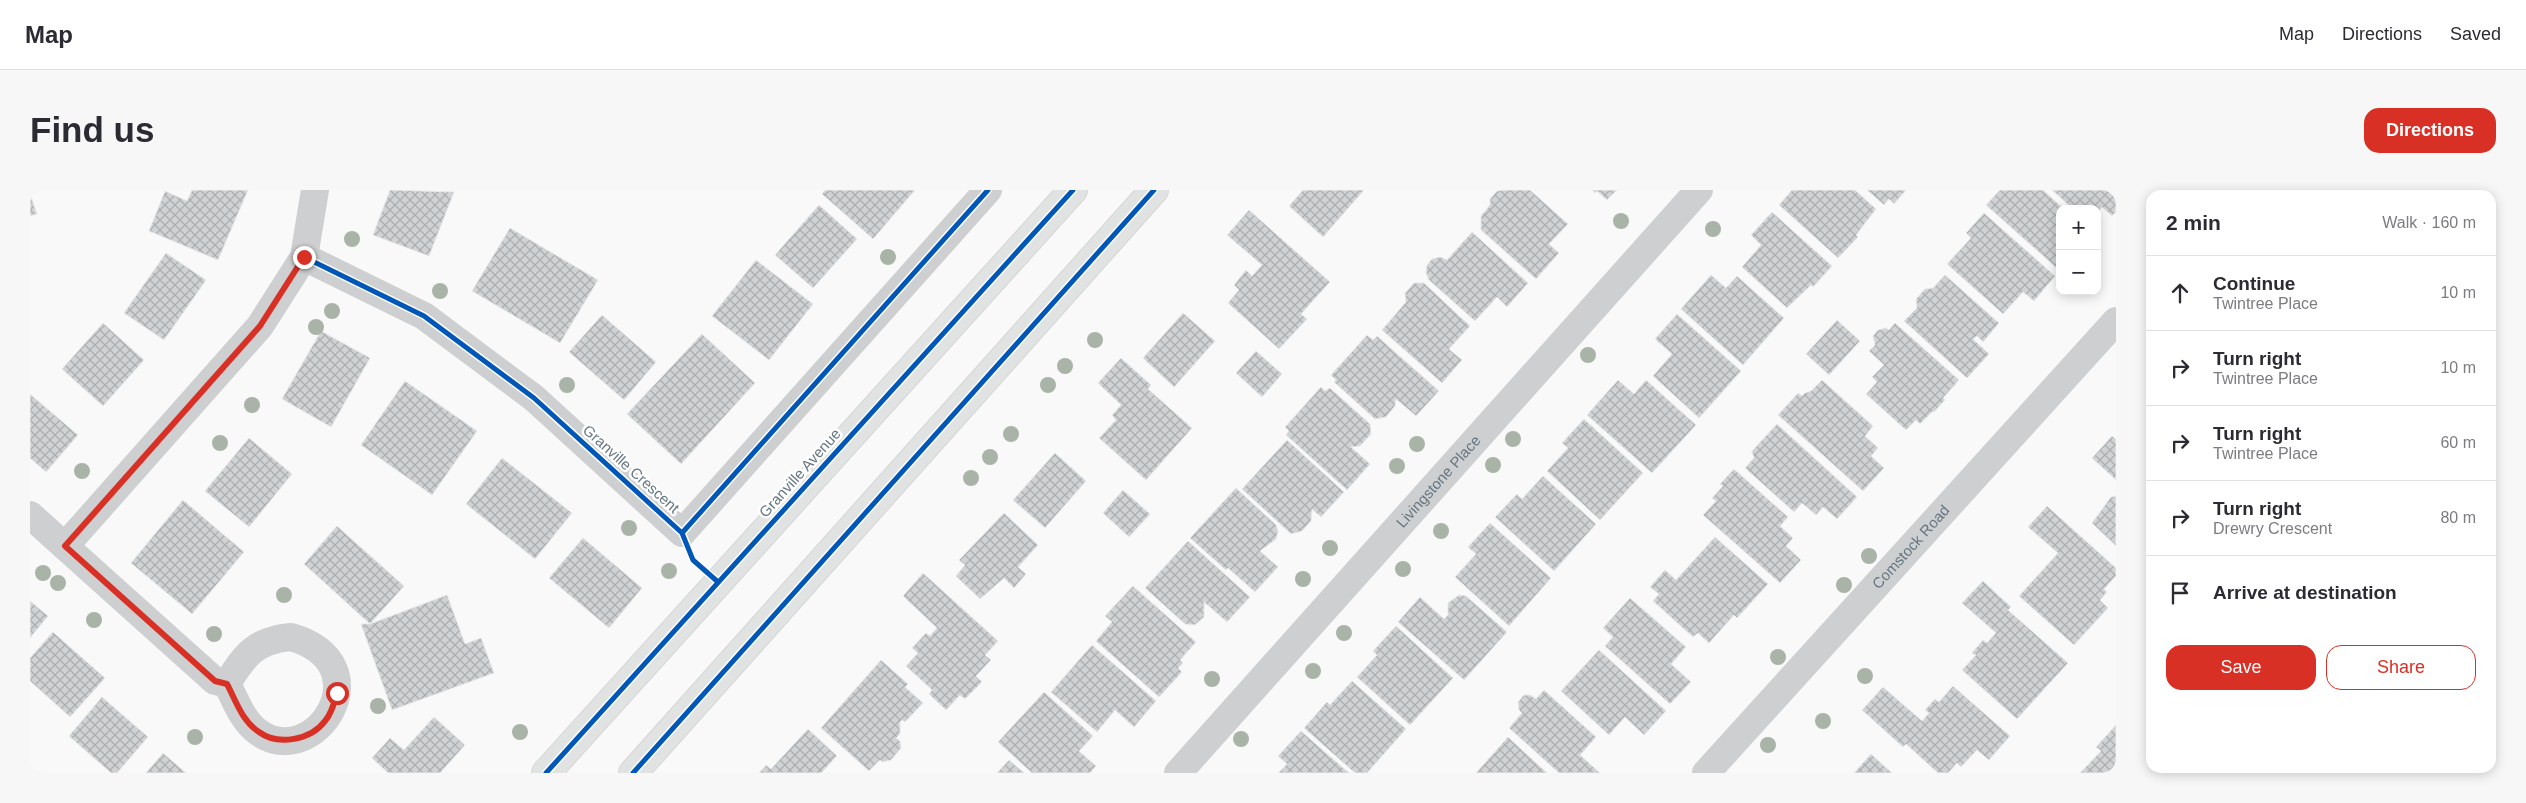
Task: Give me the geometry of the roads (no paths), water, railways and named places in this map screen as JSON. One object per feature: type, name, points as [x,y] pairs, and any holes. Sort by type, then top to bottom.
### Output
[{"type":"main road","name":"Granville Avenue","points":[[546,773],[1073,190]]},
{"type":"main road","points":[[633,773],[1154,190]]},
{"type":"street","points":[[65,546],[260,326],[304,257],[315,190]]},
{"type":"street","name":"Granville Crescent","points":[[304,257],[424,316],[534,398],[682,533],[988,190]]},
{"type":"street","name":"Livingstone Place","points":[[1178,773],[1698,190]]},
{"type":"street","name":"Comstock Road","points":[[1706,773],[2116,322]]},
{"type":"street","points":[[30,515],[215,681],[227,684]]}]
